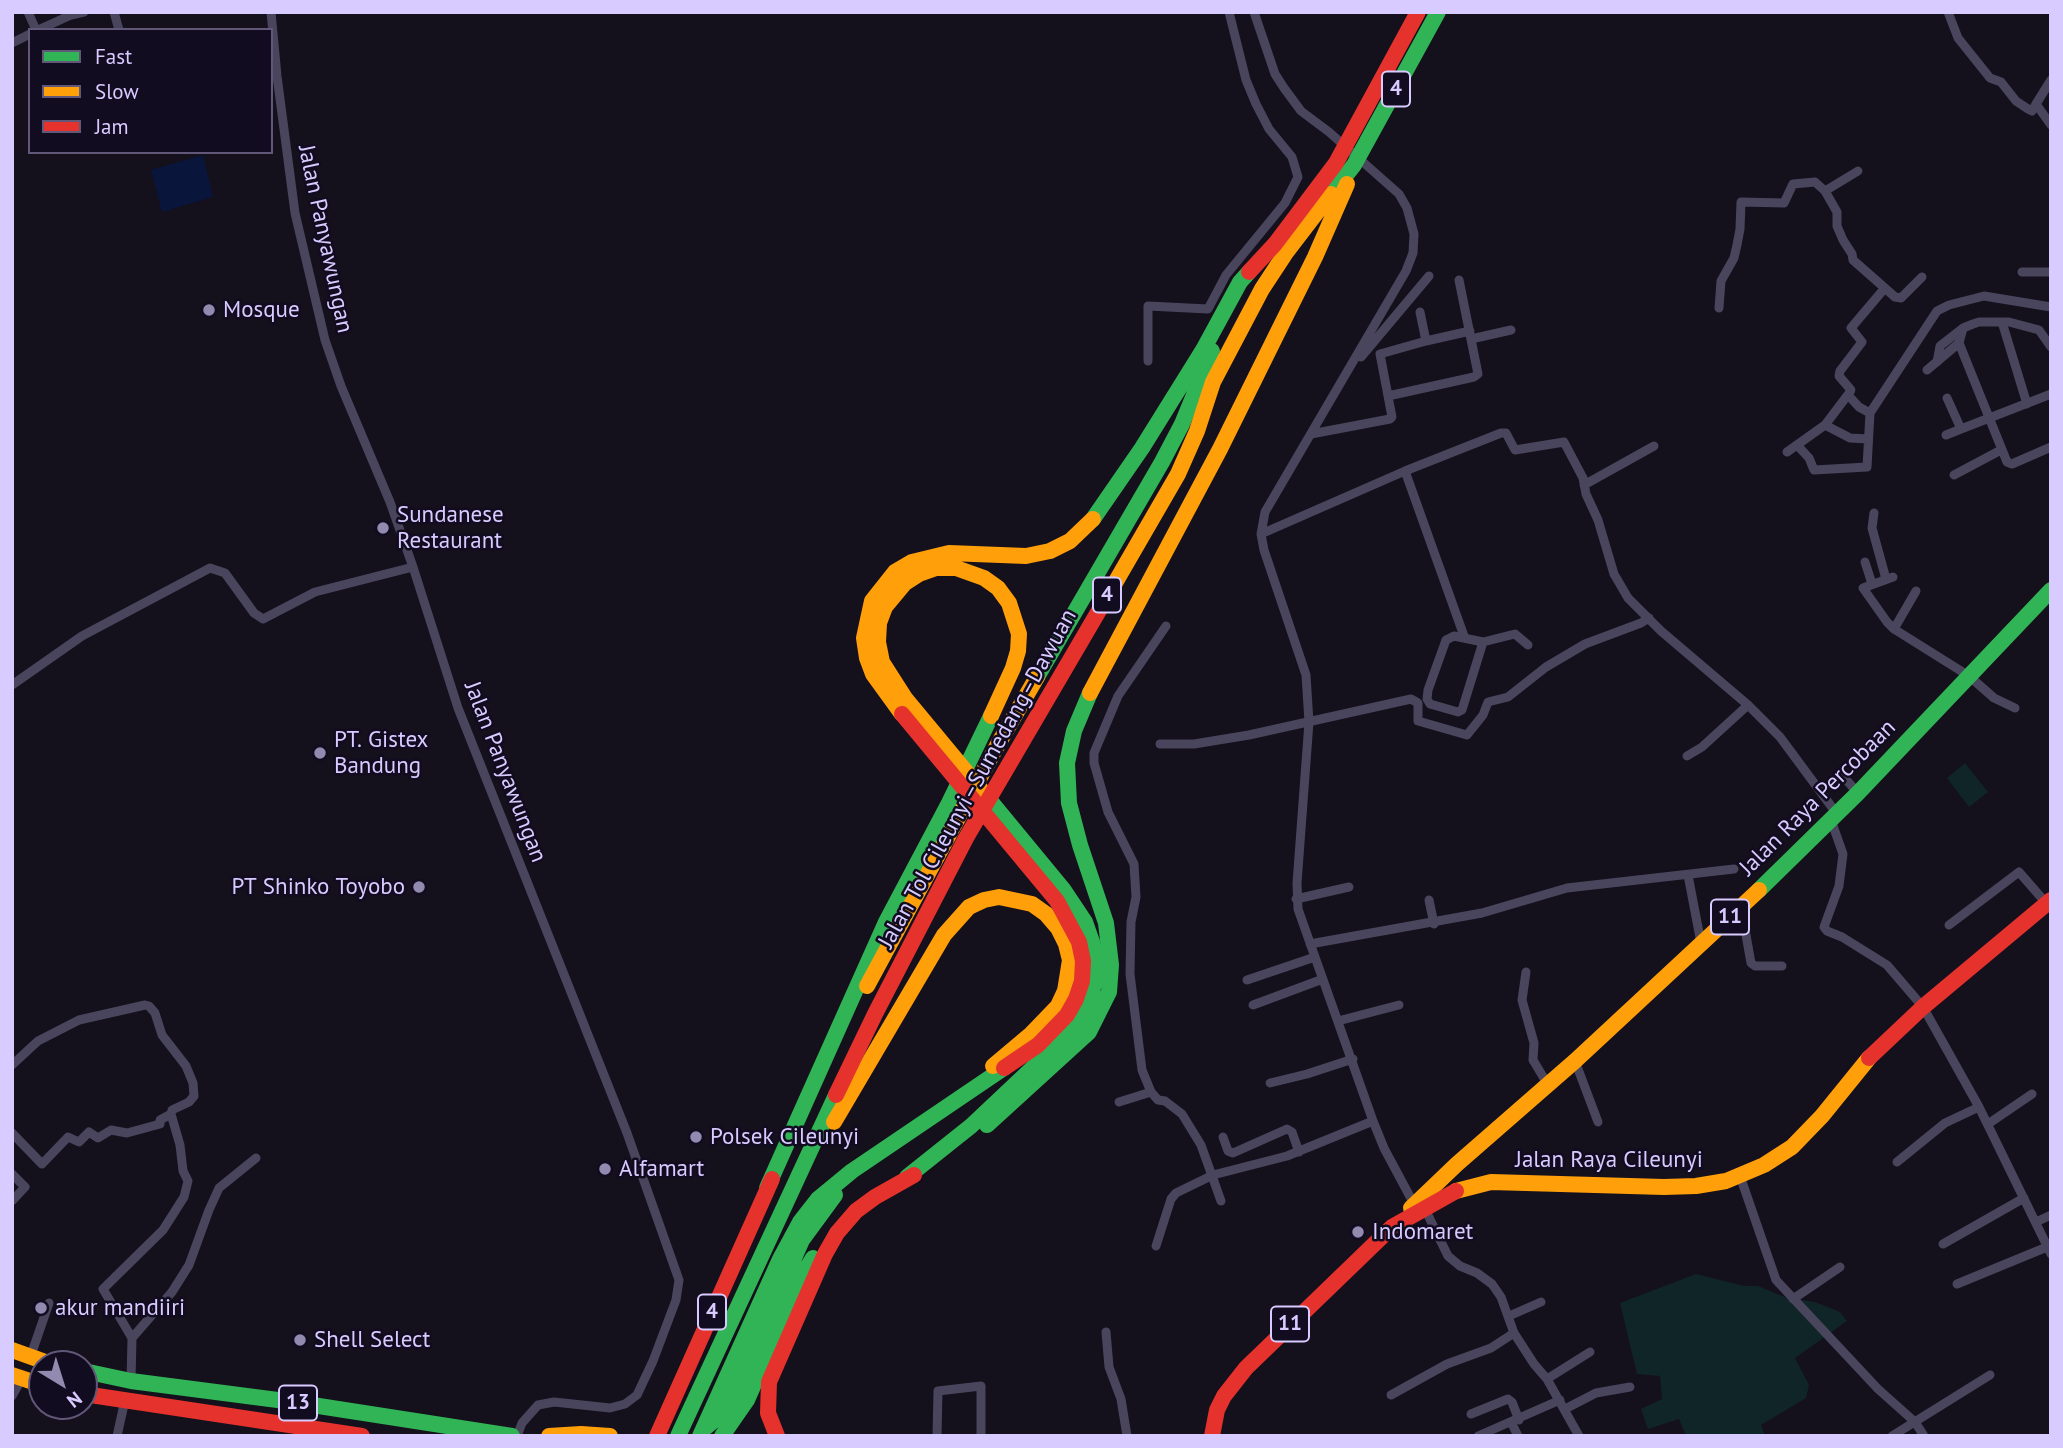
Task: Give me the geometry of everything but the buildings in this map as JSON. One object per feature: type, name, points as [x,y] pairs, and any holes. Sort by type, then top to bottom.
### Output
[{"type":"highway","name":"4","points":[[1275,244],[1336,163],[1418,12]]},
{"type":"highway","name":"4","points":[[1354,165],[1438,12]]},
{"type":"highway","points":[[907,1177],[932,1166],[964,1143],[1055,1066],[1089,1032],[1101,1011],[1109,992],[1111,965],[1106,923],[1069,803],[1068,763],[1074,731],[1097,677],[1214,460],[1315,257],[1354,165]]},
{"type":"highway","name":"Jalan Tol Cileunyi–Sumedang–Dawuan","points":[[678,1436],[875,1014],[966,838],[1178,474],[1197,431],[1213,382],[1262,289],[1285,254],[1354,165]]},
{"type":"highway","points":[[722,1436],[768,1370],[825,1254],[847,1220],[971,1126],[1071,1030],[1089,1003],[1094,984],[1096,962],[1092,942],[1085,922],[1074,905],[905,698],[882,662],[878,642],[879,623],[885,607],[905,583],[949,553],[1026,556],[1050,551],[1070,541],[1087,527],[1142,448],[1203,350],[1240,282],[1275,244]]},
{"type":"highway","name":"Jalan Tol Cileunyi–Sumedang–Dawuan","points":[[893,926],[1162,462],[1182,424],[1217,340],[1275,244]]},
{"type":"highway","points":[[700,1436],[780,1259],[800,1223],[828,1189],[966,1092],[1010,1066],[1054,1030],[1067,1015],[1082,981],[1083,961],[1079,942],[1056,901],[884,692],[867,658],[864,638],[872,601],[895,572],[912,562],[935,562],[968,571],[998,588],[1009,603],[1016,620],[1017,651],[998,703],[893,926]]},
{"type":"highway","name":"Jalan Raya Percobaan","points":[[1212,1436],[1217,1410],[1245,1368],[1392,1227],[1419,1206],[1457,1164],[1575,1061],[1741,907],[1858,793],[2051,590]]},
{"type":"highway","points":[[777,1219],[944,935],[969,907],[999,897],[1016,899],[1032,904],[1046,914],[1058,928],[1070,960],[1065,991],[1046,1020],[966,1092]]},
{"type":"highway","name":"Jalan Raya Cileunyi","points":[[1419,1206],[1451,1192],[1491,1182],[1664,1188],[1726,1181],[1764,1165],[1792,1147],[1822,1116],[1866,1062],[1923,1007],[2049,902]]},
{"type":"highway","name":"4","points":[[657,1436],[767,1188],[893,926]]},
{"type":"highway","points":[[686,1436],[718,1418],[729,1404],[802,1240],[837,1193],[880,1152]]},
{"type":"highway","points":[[1457,1164],[1459,1174],[1471,1186]]},
{"type":"highway","points":[[12,1350],[28,1357]]},
{"type":"highway","points":[[768,1370],[768,1413],[777,1436]]},
{"type":"highway","name":"13","points":[[98,1374],[514,1436]]},
{"type":"highway","name":"13","points":[[98,1396],[362,1436]]},
{"type":"highway","points":[[550,1436],[610,1436]]},
{"type":"street","points":[[28,12],[36,28]]},
{"type":"street","points":[[42,28],[71,13],[83,12]]},
{"type":"street","points":[[1148,360],[1148,306],[1208,309],[1226,275],[1285,203],[1298,177],[1292,157],[1269,129],[1251,92],[1229,12]]},
{"type":"street","points":[[1254,12],[1275,74],[1284,88],[1301,111],[1399,194],[1407,208],[1414,234],[1413,253],[1406,271],[1265,512],[1261,534],[1306,676],[1309,722],[1296,899],[1384,1147],[1448,1256],[1492,1284],[1509,1316],[1514,1333],[1547,1379],[1579,1436]]},
{"type":"street","points":[[1948,12],[1958,38],[1990,78],[2001,82],[2016,101],[2028,110],[2032,111],[2051,79]]},
{"type":"street","points":[[62,20],[68,28]]},
{"type":"street","points":[[12,43],[28,35]]},
{"type":"street","name":"Jalan Panyawungan","points":[[273,55],[295,213],[325,340],[341,386],[390,502],[458,708],[628,1133],[679,1280],[676,1300],[653,1362],[637,1395],[625,1404],[610,1408],[554,1402],[538,1405],[514,1436]]},
{"type":"street","points":[[2036,104],[2051,125]]},
{"type":"street","points":[[1825,191],[1858,171]]},
{"type":"street","points":[[1719,308],[1721,281],[1734,258],[1739,237],[1741,202],[1782,203],[1792,184],[1813,181],[1825,191],[1837,212],[1837,226],[1853,254],[1853,260],[1895,297],[1901,298],[1922,277]]},
{"type":"street","points":[[2022,272],[2051,272]]},
{"type":"street","points":[[1345,377],[1429,276]]},
{"type":"street","points":[[1388,396],[1476,376],[1471,335],[1459,280]]},
{"type":"street","points":[[1787,452],[1825,425],[1851,390],[1839,376],[1862,342],[1851,328],[1884,289]]},
{"type":"street","points":[[1797,445],[1809,458],[1814,470],[1866,467],[1870,413],[1937,311],[1949,304],[1984,296],[2051,307]]},
{"type":"street","points":[[1420,312],[1426,341]]},
{"type":"street","points":[[1937,362],[1940,346],[1963,328],[1979,322],[2002,322],[2039,330],[2051,347]]},
{"type":"street","points":[[2002,322],[2027,404]]},
{"type":"street","points":[[1927,370],[1959,343],[1963,328]]},
{"type":"street","points":[[1311,433],[1392,417],[1380,354],[1426,341],[1511,330]]},
{"type":"street","points":[[1959,343],[2007,462],[2012,464],[2051,447]]},
{"type":"street","points":[[1946,435],[2051,394]]},
{"type":"street","points":[[1848,395],[1859,407],[1870,413]]},
{"type":"street","points":[[1947,398],[1961,429]]},
{"type":"street","points":[[1825,425],[1850,438],[1868,439]]},
{"type":"street","points":[[1261,534],[1405,471],[1505,432],[1515,450],[1564,442],[1579,468],[1614,574],[1628,598],[1780,737],[1834,817],[1843,854],[1839,886],[1824,927],[1887,965],[1923,1007],[1988,1124],[2049,1250],[1956,1284]]},
{"type":"street","points":[[1584,485],[1654,446]]},
{"type":"street","points":[[1954,475],[2001,450]]},
{"type":"street","points":[[1405,471],[1464,636]]},
{"type":"street","points":[[1874,513],[1872,528],[1890,578],[1863,588],[1883,617],[1894,629],[1969,676],[1994,698],[2015,708]]},
{"type":"street","points":[[1864,562],[1872,584]]},
{"type":"street","points":[[12,685],[82,636],[210,568],[225,572],[254,613],[263,619],[315,592],[413,567]]},
{"type":"street","points":[[1894,629],[1916,591]]},
{"type":"street","points":[[1160,744],[1194,744],[1411,699],[1418,703],[1418,721],[1467,734],[1483,715],[1488,702],[1508,697],[1546,667],[1585,644],[1650,618]]},
{"type":"street","points":[[1166,626],[1118,696],[1094,753],[1094,763],[1108,813],[1134,864],[1136,897],[1131,922],[1130,974],[1142,1070],[1151,1092],[1158,1100],[1165,1101],[1182,1114],[1201,1145],[1221,1201]]},
{"type":"street","points":[[1483,642],[1461,710],[1458,712],[1430,704],[1427,699],[1428,690],[1446,640],[1454,636],[1464,636],[1483,642],[1515,634],[1528,645]]},
{"type":"street","points":[[1687,756],[1702,747],[1748,705]]},
{"type":"street","points":[[1840,773],[1858,793]]},
{"type":"street","points":[[1310,944],[1434,924],[1520,904],[1567,888],[1734,869]]},
{"type":"street","points":[[1949,925],[2019,872],[2049,902]]},
{"type":"street","points":[[1688,875],[1701,943]]},
{"type":"street","points":[[1296,899],[1349,887]]},
{"type":"street","points":[[1429,900],[1434,924]]},
{"type":"street","points":[[1741,907],[1751,963],[1755,966],[1782,966]]},
{"type":"street","points":[[1247,980],[1315,957]]},
{"type":"street","points":[[1526,972],[1522,1000],[1534,1043],[1533,1060],[1548,1085]]},
{"type":"street","points":[[1253,1005],[1323,979]]},
{"type":"street","points":[[1338,1021],[1399,1005]]},
{"type":"street","points":[[12,1065],[38,1041],[79,1020],[149,1006],[158,1019],[162,1035],[186,1066],[195,1090],[189,1102],[172,1110],[171,1114],[160,1120],[160,1124],[127,1133],[111,1130],[98,1138],[89,1132],[79,1142],[68,1137],[42,1164],[12,1133]]},
{"type":"street","points":[[1270,1083],[1353,1059]]},
{"type":"street","points":[[1575,1061],[1598,1122]]},
{"type":"street","points":[[1119,1102],[1151,1092]]},
{"type":"street","points":[[1988,1124],[2032,1094]]},
{"type":"street","points":[[1897,1162],[1945,1123],[1979,1107]]},
{"type":"street","points":[[131,1381],[132,1338],[103,1289],[163,1230],[184,1197],[188,1181],[183,1171],[180,1145],[171,1114]]},
{"type":"street","points":[[1156,1246],[1171,1199],[1176,1193],[1213,1175],[1299,1152],[1373,1121]]},
{"type":"street","points":[[1223,1137],[1228,1151],[1233,1153],[1287,1129],[1292,1132],[1299,1152]]},
{"type":"street","points":[[132,1338],[172,1292],[188,1265],[219,1188],[256,1158]]},
{"type":"street","points":[[12,1174],[24,1187],[12,1201]]},
{"type":"street","points":[[1740,1176],[1776,1280],[1878,1389],[1915,1423],[1924,1436]]},
{"type":"street","points":[[1943,1244],[2024,1198]]},
{"type":"street","points":[[2036,1222],[2051,1215]]},
{"type":"street","points":[[1793,1299],[1840,1267]]},
{"type":"street","points":[[1509,1316],[1541,1302]]},
{"type":"street","points":[[33,1350],[49,1303]]},
{"type":"street","points":[[1106,1332],[1109,1367],[1121,1399],[1127,1436]]},
{"type":"street","points":[[1391,1395],[1447,1364],[1490,1348],[1514,1333]]},
{"type":"street","points":[[1547,1379],[1590,1352]]},
{"type":"street","points":[[1892,1436],[1990,1375]]},
{"type":"street","points":[[12,1396],[17,1377]]},
{"type":"street","points":[[937,1436],[938,1391],[981,1386],[981,1436]]},
{"type":"street","points":[[1565,1409],[1596,1393],[1630,1387]]},
{"type":"street","points":[[1471,1414],[1508,1399],[1511,1402],[1518,1436]]},
{"type":"street","points":[[117,1436],[125,1400]]},
{"type":"street","points":[[1478,1436],[1560,1400]]},
{"type":"green space","points":[[1965,763],[1988,792],[1969,807],[1947,778]]},
{"type":"green space","points":[[1696,1274],[1744,1286],[1758,1286],[1787,1298],[1815,1302],[1840,1312],[1847,1321],[1795,1358],[1809,1385],[1806,1398],[1761,1425],[1765,1436],[1686,1436],[1679,1419],[1648,1429],[1641,1409],[1662,1399],[1660,1376],[1637,1374],[1620,1303]]},
{"type":"water","points":[[203,155],[213,197],[162,212],[151,170]]},
{"type":"traffic: fast","points":[[1331,194],[1354,165],[1438,12]]},
{"type":"traffic: fast","points":[[1093,519],[1142,448],[1203,350],[1240,282],[1249,272]]},
{"type":"traffic: fast","points":[[1037,677],[1162,462],[1182,424],[1212,351]]},
{"type":"traffic: fast","points":[[1759,890],[1858,793],[2051,590]]},
{"type":"traffic: fast","points":[[987,1125],[1089,1032],[1109,992],[1111,965],[1106,923],[1069,803],[1067,763],[1074,731],[1090,693]]},
{"type":"traffic: fast","points":[[767,1188],[886,922],[991,716]]},
{"type":"traffic: fast","points":[[907,1177],[971,1126],[1059,1043],[1081,1018],[1089,1003],[1094,984],[1092,942],[1085,922],[1063,889],[983,792]]},
{"type":"traffic: fast","points":[[700,1436],[780,1259],[800,1222],[818,1199],[852,1171],[1004,1068]]},
{"type":"traffic: fast","points":[[678,1436],[836,1095]]},
{"type":"traffic: fast","points":[[706,1427],[724,1412],[733,1397],[802,1240],[835,1195]]},
{"type":"traffic: fast","points":[[722,1436],[747,1400],[800,1279],[813,1258]]},
{"type":"traffic: fast","points":[[98,1374],[512,1436]]},
{"type":"traffic: slow","points":[[1090,693],[1220,449],[1315,257],[1347,184]]},
{"type":"traffic: slow","points":[[1104,602],[1178,474],[1197,431],[1213,382],[1262,289],[1331,194]]},
{"type":"traffic: slow","points":[[902,714],[873,674],[864,638],[872,601],[895,572],[912,562],[949,553],[1026,556],[1050,551],[1070,541],[1093,519]]},
{"type":"traffic: slow","points":[[983,792],[905,698],[882,662],[878,642],[879,623],[885,607],[905,583],[919,574],[936,568],[956,568],[984,578],[998,588],[1009,603],[1019,634],[1018,651],[991,716]]},
{"type":"traffic: slow","points":[[867,986],[1037,677]]},
{"type":"traffic: slow","points":[[1411,1208],[1575,1061],[1759,890]]},
{"type":"traffic: slow","points":[[834,1122],[944,935],[969,907],[999,897],[1032,904],[1046,914],[1058,928],[1070,960],[1065,991],[1058,1006],[1031,1034],[993,1066]]},
{"type":"traffic: slow","points":[[1456,1191],[1491,1182],[1664,1187],[1726,1181],[1764,1165],[1792,1147],[1822,1116],[1869,1058]]},
{"type":"traffic: slow","points":[[12,1350],[28,1356]]},
{"type":"traffic: slow","points":[[12,1375],[28,1380]]},
{"type":"traffic: slow","points":[[549,1436],[610,1436]]},
{"type":"traffic: jam","points":[[1249,272],[1275,244],[1336,163],[1418,12]]},
{"type":"traffic: jam","points":[[836,1095],[966,838],[1104,602]]},
{"type":"traffic: jam","points":[[902,714],[1057,901],[1079,942],[1083,961],[1082,981],[1067,1015],[1038,1045],[1004,1068]]},
{"type":"traffic: jam","points":[[1869,1058],[1923,1007],[2051,900]]},
{"type":"traffic: jam","points":[[777,1436],[768,1413],[769,1382],[825,1254],[837,1233],[856,1211],[914,1175]]},
{"type":"traffic: jam","points":[[657,1436],[772,1179]]},
{"type":"traffic: jam","points":[[1212,1436],[1217,1410],[1224,1396],[1246,1368],[1392,1227],[1456,1191]]},
{"type":"traffic: jam","points":[[98,1396],[362,1436]]},
{"type":"place","name":"Mosque","points":[[209,310]]},
{"type":"place","name":"Sundanese Restaurant","points":[[383,528]]},
{"type":"place","name":"PT. Gistex Bandung","points":[[320,753]]},
{"type":"place","name":"PT Shinko Toyobo","points":[[419,887]]},
{"type":"place","name":"Polsek Cileunyi","points":[[696,1137]]},
{"type":"place","name":"Alfamart","points":[[605,1169]]},
{"type":"place","name":"Indomaret","points":[[1358,1232]]},
{"type":"place","name":"akur mandiiri","points":[[41,1308]]},
{"type":"place","name":"Shell Select","points":[[300,1340]]}]
